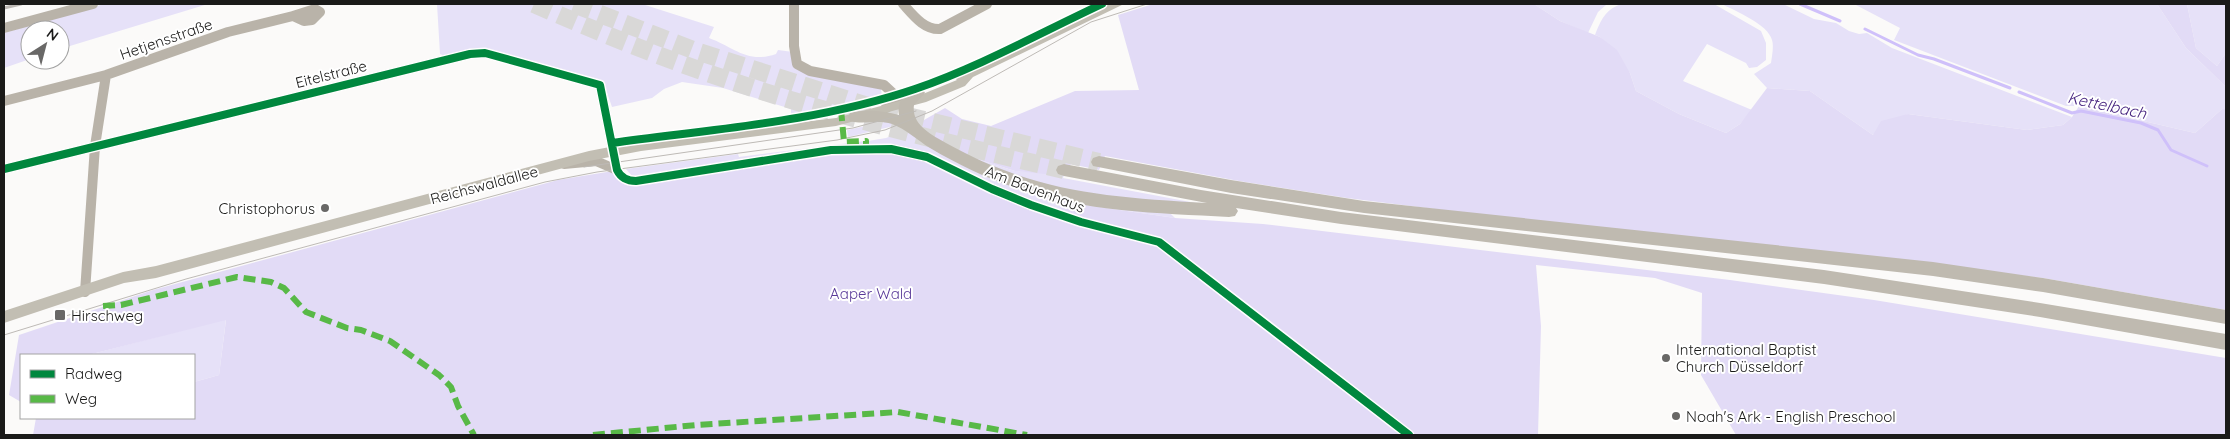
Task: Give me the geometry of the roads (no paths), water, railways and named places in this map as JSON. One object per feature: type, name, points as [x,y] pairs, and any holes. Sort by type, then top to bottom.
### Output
[{"type":"highway","points":[[907,98],[906,115],[912,127]]},
{"type":"highway","points":[[856,117],[889,118],[912,127],[934,143],[971,163],[1021,183],[1056,194],[1120,204],[1235,212],[1315,221],[1341,218]]},
{"type":"highway","points":[[1099,162],[1363,207],[1932,269],[2035,284],[2226,317]]},
{"type":"highway","points":[[1064,170],[1184,193],[1341,218],[1824,277],[2040,310],[2226,342]]},
{"type":"main road","name":"Reichswaldallee","points":[[817,123],[907,98],[968,75],[1094,13],[1118,4]]},
{"type":"main road","name":"Reichswaldallee","points":[[4,317],[85,292],[127,284],[156,272],[614,150],[836,122],[883,110],[907,98]]},
{"type":"street","points":[[4,28],[93,4]]},
{"type":"street","points":[[794,4],[794,46],[798,64],[810,71],[884,85],[907,98]]},
{"type":"street","points":[[903,4],[926,26],[933,30],[940,29],[987,4]]},
{"type":"street","name":"Hetjensstraße","points":[[4,101],[106,74],[228,32],[293,16]]},
{"type":"street","name":"Eitelstraße","points":[[4,169],[479,52],[600,85],[614,150]]},
{"type":"street","name":"Hetjensstraße","points":[[95,146],[106,74]]},
{"type":"street","points":[[85,292],[95,146]]},
{"type":"street","name":"Am Bauenhaus","points":[[564,164],[596,161],[617,170],[623,178],[636,181],[831,150],[891,149],[927,157],[992,189],[1031,205],[1081,222],[1159,242],[1409,435]]},
{"type":"street","points":[[614,150],[617,170]]},
{"type":"waterway","name":"Kettelbach","points":[[1800,4],[1840,21]]},
{"type":"waterway","name":"Kettelbach","points":[[1865,29],[1918,55],[1934,59],[2010,88]]},
{"type":"waterway","name":"Kettelbach","points":[[2019,92],[2072,113],[2081,111],[2141,123],[2158,130],[2171,150],[2207,166]]},
{"type":"tunnel","points":[[534,4],[654,54],[769,93],[895,129],[1064,170]]},
{"type":"tunnel","points":[[574,4],[693,50],[874,108],[1099,162]]},
{"type":"tram line","points":[[4,335],[186,279],[545,182],[597,172],[837,140],[885,130],[932,111],[1091,22],[1147,4]]},
{"type":"tram line","points":[[584,167],[853,128],[916,111]]},
{"type":"railway","points":[[4,8],[21,4]]},
{"type":"place","name":"Christophorus","points":[[325,208]]},
{"type":"place","name":"Hirschweg","points":[[60,315]]},
{"type":"place","name":"International Baptist Church Düsseldorf","points":[[1666,358]]},
{"type":"place","name":"Noah's Ark - English Preschool","points":[[1676,416]]},
{"type":"park label","name":"Aaper Wald","points":[[871,293]]}]
